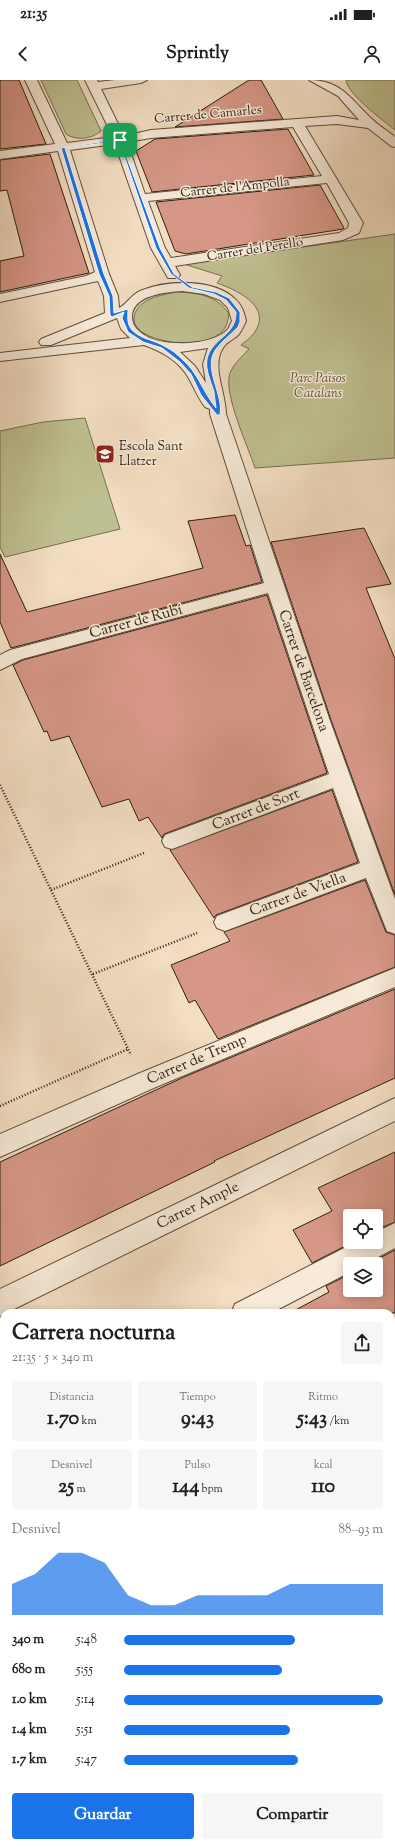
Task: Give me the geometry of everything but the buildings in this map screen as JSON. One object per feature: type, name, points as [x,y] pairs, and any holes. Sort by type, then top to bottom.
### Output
[{"type":"street","points":[[31,80],[63,148],[102,274],[111,296],[112,315]]},
{"type":"street","points":[[141,80],[93,83],[120,140],[158,248],[173,274],[190,288]]},
{"type":"street","points":[[315,80],[342,94],[372,125],[395,143]]},
{"type":"street","name":"Carrer de Camarles","points":[[0,155],[63,148],[151,134],[337,120],[372,125]]},
{"type":"street","points":[[297,123],[330,179]]},
{"type":"street","name":"Carrer de l'Ampolla","points":[[141,198],[330,179]]},
{"type":"street","name":"Carrer del Perelló","points":[[167,263],[344,236],[354,230],[356,223],[330,179]]},
{"type":"street","points":[[0,298],[90,279],[102,274]]},
{"type":"street","points":[[166,288],[190,288],[215,293],[227,299],[236,308],[238,317],[236,327],[222,339],[195,348],[164,347],[145,341],[134,335],[127,327],[124,318],[127,309],[134,301],[151,292],[166,288]]},
{"type":"street","points":[[17,354],[127,309]]},
{"type":"street","name":"Carrer de Barcelona","points":[[222,339],[214,349],[209,359],[210,372],[217,393],[218,414],[274,586],[371,868],[394,921]]},
{"type":"street","points":[[0,357],[145,341]]},
{"type":"street","name":"Carrer de Barcelona","points":[[164,347],[182,361],[194,374],[203,395],[218,414]]},
{"type":"street","name":"Carrer de Rubí","points":[[0,664],[16,654],[274,586]]},
{"type":"street","name":"Carrer de Sort","points":[[172,841],[340,778]]},
{"type":"street","name":"Carrer de Viella","points":[[225,922],[371,868]]},
{"type":"street","name":"Carrer de Tremp","points":[[0,1146],[148,1080],[395,977]]},
{"type":"street","name":"Carrer Ample","points":[[0,1303],[395,1109]]},
{"type":"street","points":[[252,1309],[395,1235]]},
{"type":"path","points":[[0,785],[93,974],[128,1049],[148,1080]]},
{"type":"path","points":[[51,890],[172,841]]},
{"type":"path","points":[[93,974],[225,922]]},
{"type":"path","points":[[0,1106],[128,1049]]},
{"type":"green space","points":[[41,80],[77,80],[101,131],[93,136],[84,138],[74,138],[66,134]]},
{"type":"green space","points":[[346,80],[395,80],[395,130],[359,100],[348,86]]},
{"type":"green space","name":"Parc Països Catalans","points":[[395,234],[395,458],[255,468],[237,420],[230,394],[229,382],[232,369],[249,349],[241,345],[256,330],[259,321],[259,313],[255,306],[241,294],[217,283],[222,276],[184,264]]},
{"type":"green space","points":[[177,292],[199,294],[219,303],[229,314],[227,325],[220,334],[199,342],[173,342],[150,336],[142,332],[135,325],[135,312],[144,302]]},
{"type":"green space","points":[[85,418],[120,529],[5,557],[0,547],[0,431],[43,422]]},
{"type":"place","name":"Escola Sant Llatzer","points":[[105,454]]},
{"type":"route","points":[[120,140],[158,248],[173,274],[190,288],[207,290],[227,299],[232,303],[238,312],[238,322],[236,327],[222,339],[214,349],[209,359],[210,372],[217,393],[218,414],[203,395],[194,374],[182,361],[164,347],[145,341],[130,331],[124,318],[127,309],[112,315],[111,296],[102,274],[63,148],[120,140]]}]
